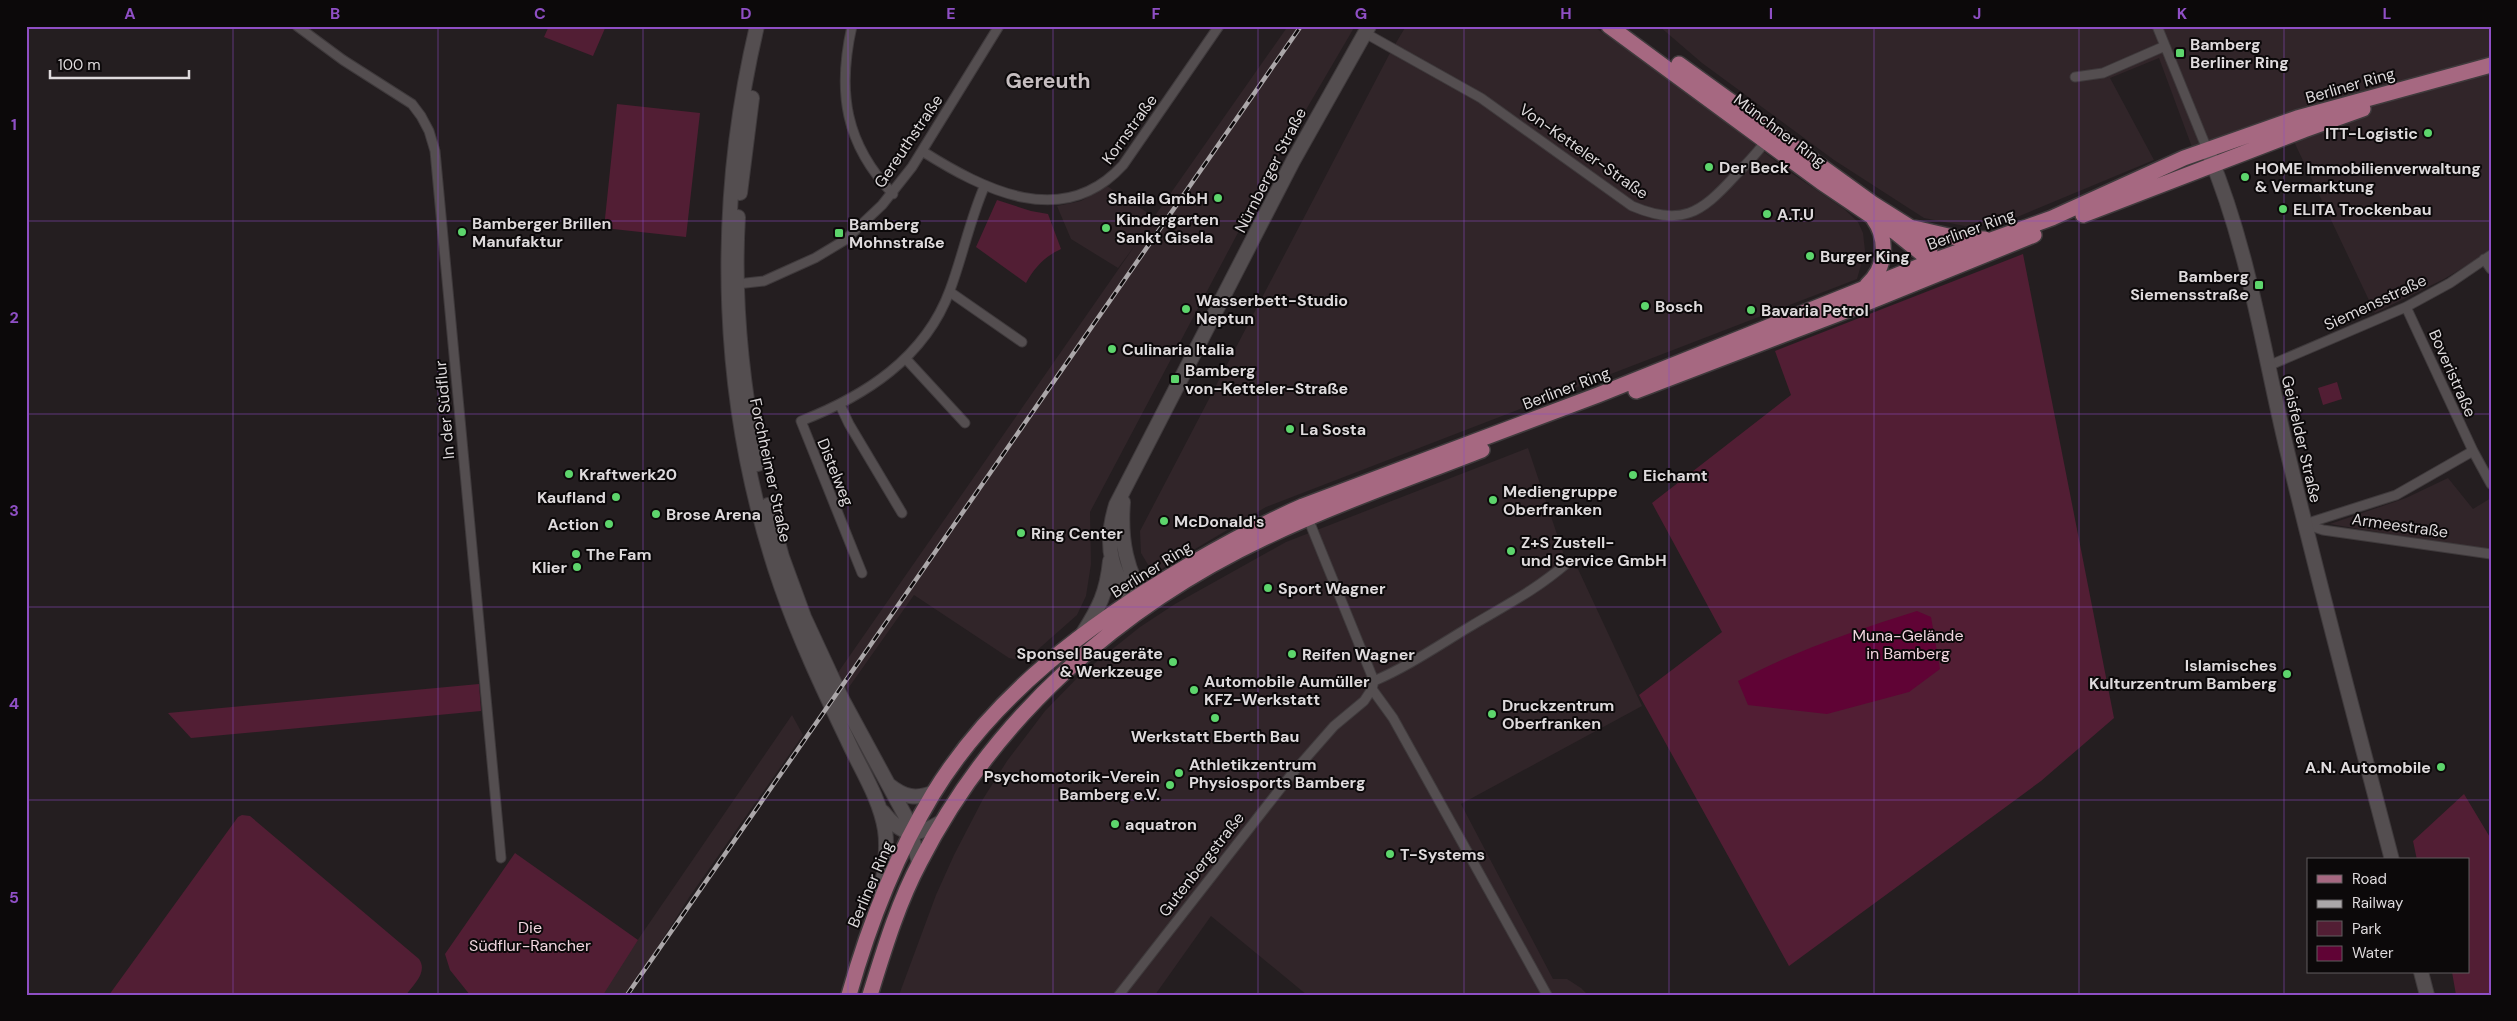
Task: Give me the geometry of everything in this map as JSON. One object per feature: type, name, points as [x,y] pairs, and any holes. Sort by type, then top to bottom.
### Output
[{"type":"main road","name":"Münchner Ring","points":[[1609,26],[1769,136],[1910,227]]},
{"type":"main road","name":"Münchner Ring","points":[[1626,26],[1870,215],[1895,232],[1930,262]]},
{"type":"main road","name":"Berliner Ring","points":[[849,995],[879,901],[912,832],[934,792],[985,724],[1010,697],[1082,635],[1306,512],[1930,262],[2052,218],[2162,167],[2207,149],[2297,118],[2491,65]]},
{"type":"main road","name":"Berliner Ring","points":[[1306,512],[1954,268],[2080,216],[2357,111],[2491,74]]},
{"type":"main road","points":[[1861,290],[1879,272],[1882,262],[1883,240],[1878,226],[1870,215]]},
{"type":"main road","points":[[1910,227],[1957,238],[1998,238]]},
{"type":"main road","points":[[1910,227],[1928,244],[1931,252],[1930,262],[1922,280]]},
{"type":"main road","points":[[1930,262],[1942,267],[1954,268]]},
{"type":"main road","name":"Berliner Ring","points":[[870,995],[892,928],[919,864],[942,822],[979,766],[1026,710],[1139,603]]},
{"type":"street","name":"In der Südflur","points":[[297,26],[344,60],[412,104],[430,131],[435,150],[501,858]]},
{"type":"street","name":"Forchheimer Straße","points":[[757,26],[738,129],[728,226],[729,318],[740,421],[753,486],[782,587],[834,711],[879,808],[886,834],[879,901]]},
{"type":"street","name":"Forchheimer Straße","points":[[766,26],[753,90],[738,220],[737,284],[742,353],[753,439],[782,557],[804,617],[887,784],[907,819],[919,864]]},
{"type":"street","points":[[852,26],[844,77],[845,101],[850,123],[867,160],[893,194]]},
{"type":"street","name":"Gereuthstraße","points":[[737,284],[764,281],[815,258],[845,240],[893,194],[922,151],[999,26]]},
{"type":"street","name":"Kornstraße","points":[[922,151],[954,171],[1021,198],[1040,201],[1057,200],[1090,190],[1109,179],[1123,165],[1218,26]]},
{"type":"street","name":"Geisfelder Straße","points":[[2157,26],[2214,164],[2245,265],[2304,524],[2391,858]]},
{"type":"street","name":"Von-Ketteler-Straße","points":[[1367,29],[1481,98],[1632,206],[1651,214],[1669,216],[1687,214],[1702,208],[1717,196],[1769,136]]},
{"type":"street","name":"Nürnberger Straße","points":[[1139,603],[1110,560],[1109,538],[1112,520],[1124,492],[1293,160],[1367,29]]},
{"type":"street","points":[[2075,77],[2103,73],[2165,46]]},
{"type":"street","name":"Distelweg","points":[[862,572],[801,421],[840,405],[875,384],[906,359],[930,328],[950,292],[986,185]]},
{"type":"street","points":[[2488,257],[2491,269]]},
{"type":"street","name":"Siemensstraße","points":[[2268,366],[2406,307],[2450,283],[2488,257]]},
{"type":"street","points":[[950,292],[1022,342]]},
{"type":"street","name":"Boveristraße","points":[[2406,307],[2472,451],[2491,484]]},
{"type":"street","points":[[906,359],[965,423]]},
{"type":"street","name":"Distelweg","points":[[840,405],[849,424],[902,513]]},
{"type":"street","points":[[2304,524],[2396,495],[2472,451]]},
{"type":"street","name":"Nürnberger Straße","points":[[1124,492],[1122,544],[1139,603]]},
{"type":"street","points":[[1306,512],[1373,685],[1547,995]]},
{"type":"street","name":"Armeestraße","points":[[2304,524],[2323,530],[2491,554]]},
{"type":"street","points":[[1082,635],[1097,612],[1106,592],[1110,560]]},
{"type":"street","name":"Gutenbergstraße","points":[[1119,995],[1291,775],[1334,726],[1364,701],[1373,685],[1526,596],[1568,563]]},
{"type":"street","points":[[887,784],[908,797],[918,798],[934,792]]},
{"type":"street","points":[[879,808],[897,828],[912,832],[926,830],[942,822]]},
{"type":"street","points":[[2422,974],[2427,995]]},
{"type":"shaded area","points":[[1288,26],[1355,26],[1276,161],[1090,512],[1091,564],[1086,596],[1077,615],[1025,661],[1009,658],[914,595],[847,690],[837,674],[1136,244],[1118,268],[1071,239],[1057,206],[1081,201],[1107,186],[1154,217]]},
{"type":"shaded area","points":[[1406,26],[1593,26],[1688,92],[1787,170],[1844,209],[1858,222],[1863,233],[1865,251],[1857,279],[1266,507],[1158,571],[1150,568],[1141,553],[1140,531],[1390,53]]},
{"type":"shaded area","points":[[1659,26],[2491,26],[2491,251],[2444,279],[2375,313],[2289,131],[2199,166],[2159,58],[2110,78],[2154,160],[2010,220],[1970,227],[1924,218],[1834,160],[1702,63]]},
{"type":"shaded area","points":[[1528,448],[1568,567],[1578,569],[1642,706],[1461,804],[1553,979],[1567,979],[1588,995],[1307,995],[1211,916],[1155,995],[899,995],[936,895],[983,799],[1007,761],[1045,711],[1080,675],[1140,627],[1175,604],[1286,542]]},
{"type":"shaded area","points":[[2448,478],[2473,509],[2491,498],[2491,551],[2330,524],[2406,498]]},
{"type":"shaded area","points":[[792,715],[803,735],[690,896],[627,995],[600,995]]},
{"type":"green space","points":[[549,26],[606,26],[593,56],[544,37]]},
{"type":"green space","points":[[617,104],[700,113],[686,237],[604,228]]},
{"type":"green space","points":[[997,200],[1031,211],[1048,214],[1061,249],[1040,263],[1026,283],[976,247]]},
{"type":"green space","name":"Muna-Gelände in Bamberg","points":[[2023,254],[2114,718],[2041,781],[1789,966],[1639,695],[1722,632],[1652,503],[1791,395],[1775,351]]},
{"type":"green space","points":[[2337,382],[2342,399],[2323,405],[2318,388]]},
{"type":"green space","points":[[479,684],[481,711],[191,738],[168,713]]},
{"type":"green space","points":[[2464,794],[2491,839],[2491,995],[2456,995],[2452,974],[2470,974],[2470,858],[2417,858],[2413,841]]},
{"type":"green space","points":[[242,815],[250,816],[419,959],[422,969],[421,973],[406,995],[109,995],[238,817]]},
{"type":"green space","name":"Die Südflur-Rancher","points":[[515,853],[638,940],[603,995],[470,995],[450,970],[445,954]]},
{"type":"water","points":[[1917,611],[1931,617],[1940,669],[1909,692],[1827,714],[1748,705],[1738,681],[1826,642]]},
{"type":"railway","points":[[627,995],[1301,26]]},
{"type":"place","name":"Bamberg Berliner Ring","points":[[2180,53]]},
{"type":"place","name":"ITT-Logistic","points":[[2428,133]]},
{"type":"place","name":"Der Beck","points":[[1709,167]]},
{"type":"place","name":"HOME Immobilienverwaltung & Vermarktung","points":[[2245,177]]},
{"type":"place","name":"Shaila GmbH","points":[[1218,198]]},
{"type":"place","name":"ELITA Trockenbau","points":[[2283,209]]},
{"type":"place","name":"A.T.U","points":[[1767,214]]},
{"type":"place","name":"Kindergarten Sankt Gisela","points":[[1106,228]]},
{"type":"place","name":"Bamberger Brillen Manufaktur","points":[[462,232]]},
{"type":"place","name":"Bamberg Mohnstraße","points":[[839,233]]},
{"type":"place","name":"Burger King","points":[[1810,256]]},
{"type":"place","name":"Bamberg Siemensstraße","points":[[2259,285]]},
{"type":"place","name":"Bosch","points":[[1645,306]]},
{"type":"place","name":"Wasserbett-Studio Neptun","points":[[1186,309]]},
{"type":"place","name":"Bavaria Petrol","points":[[1751,310]]},
{"type":"place","name":"Culinaria Italia","points":[[1112,349]]},
{"type":"place","name":"Bamberg von-Ketteler-Straße","points":[[1175,379]]},
{"type":"place","name":"La Sosta","points":[[1290,429]]},
{"type":"place","name":"Kraftwerk20","points":[[569,474]]},
{"type":"place","name":"Eichamt","points":[[1633,475]]},
{"type":"place","name":"Kaufland","points":[[616,497]]},
{"type":"place","name":"Mediengruppe Oberfranken","points":[[1493,500]]},
{"type":"place","name":"Brose Arena","points":[[656,514]]},
{"type":"place","name":"McDonald's","points":[[1164,521]]},
{"type":"place","name":"Action","points":[[609,524]]},
{"type":"place","name":"Ring Center","points":[[1021,533]]},
{"type":"place","name":"Z+S Zustell- und Service GmbH","points":[[1511,551]]},
{"type":"place","name":"The Fam","points":[[576,554]]},
{"type":"place","name":"Klier","points":[[577,567]]},
{"type":"place","name":"Sport Wagner","points":[[1268,588]]},
{"type":"place","name":"Reifen Wagner","points":[[1292,654]]},
{"type":"place","name":"Sponsel Baugeräte & Werkzeuge","points":[[1173,662]]},
{"type":"place","name":"Islamisches Kulturzentrum Bamberg","points":[[2287,674]]},
{"type":"place","name":"Automobile Aumüller KFZ-Werkstatt","points":[[1194,690]]},
{"type":"place","name":"Druckzentrum Oberfranken","points":[[1492,714]]},
{"type":"place","name":"Werkstatt Eberth Bau","points":[[1215,718]]},
{"type":"place","name":"A.N. Automobile","points":[[2441,767]]},
{"type":"place","name":"Athletikzentrum Physiosports Bamberg","points":[[1179,773]]},
{"type":"place","name":"Psychomotorik-Verein Bamberg e.V.","points":[[1170,785]]},
{"type":"place","name":"aquatron","points":[[1115,824]]},
{"type":"place","name":"T-Systems","points":[[1390,854]]},
{"type":"district","name":"Gereuth","points":[[1048,81]]}]
